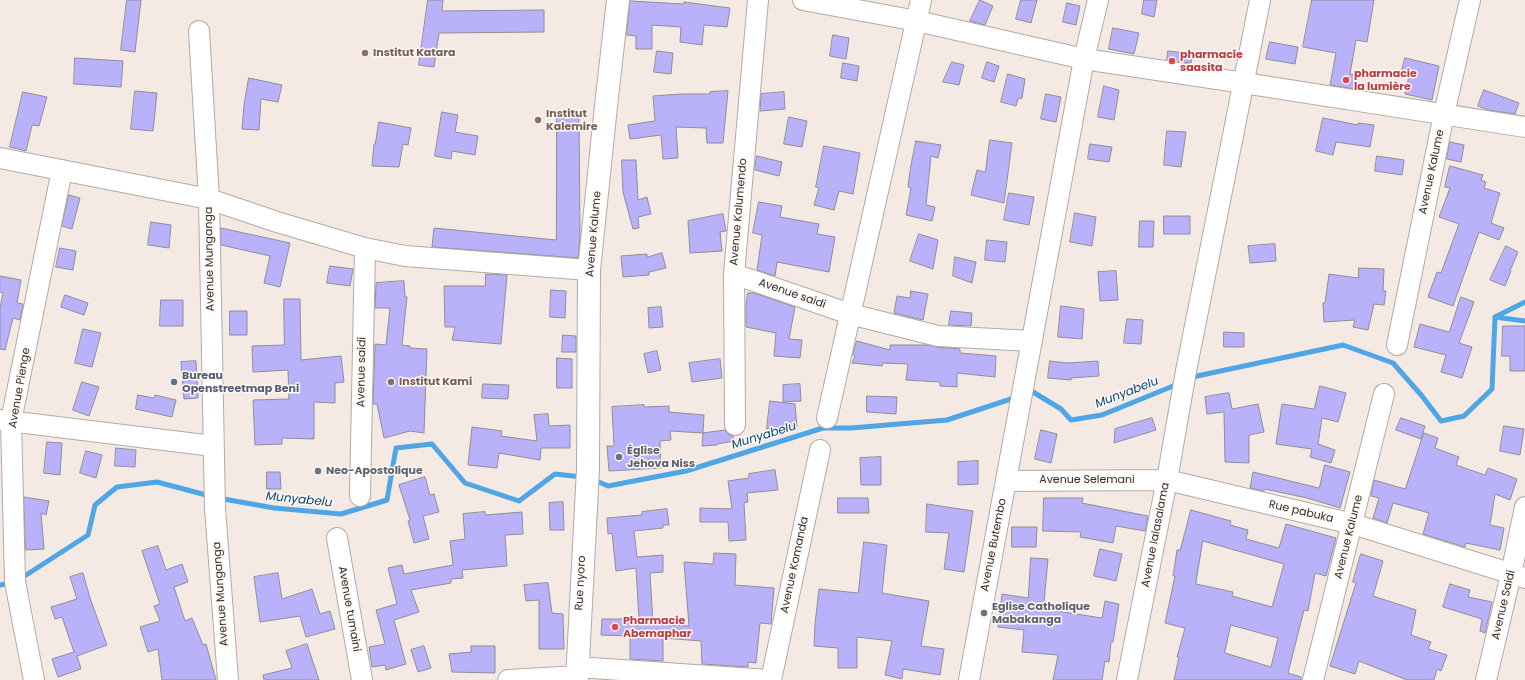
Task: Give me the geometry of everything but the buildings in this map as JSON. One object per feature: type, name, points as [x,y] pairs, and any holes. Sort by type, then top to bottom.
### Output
[{"type":"street","name":"Avenue Kalume","points":[[587,478],[589,270],[618,0]]},
{"type":"street","name":"Avenue Kalumendo","points":[[735,425],[734,274],[758,0]]},
{"type":"street","points":[[803,0],[917,21],[1084,60],[1244,83],[1525,127]]},
{"type":"street","points":[[827,418],[922,0]]},
{"type":"street","name":"Avenue Butembo","points":[[969,680],[1084,60],[1098,0]]},
{"type":"street","name":"Avenue lalasalama","points":[[1127,680],[1167,480],[1184,380],[1260,0]]},
{"type":"street","name":"Avenue Kalume","points":[[1397,345],[1444,114],[1470,0]]},
{"type":"street","name":"Avenue Munganga","points":[[199,31],[209,199],[214,487],[228,680]]},
{"type":"street","points":[[0,158],[209,199],[277,222],[365,248],[405,256],[589,270]]},
{"type":"street","name":"Avenue Pienge","points":[[34,680],[14,582],[6,421],[62,170]]},
{"type":"street","name":"Avenue saidi","points":[[360,496],[365,248]]},
{"type":"street","name":"Avenue saidi","points":[[734,274],[850,314],[938,336],[1032,341]]},
{"type":"street","name":"Avenue Kalume","points":[[1313,680],[1353,524],[1384,394]]},
{"type":"street","points":[[6,421],[213,446]]},
{"type":"street","name":"Avenue Komanda","points":[[770,680],[820,450]]},
{"type":"street","name":"Rue nyoro","points":[[577,675],[587,478]]},
{"type":"street","name":"Avenue Selemani","points":[[1006,481],[1167,480]]},
{"type":"street","name":"Rue pabuka","points":[[1167,480],[1353,524],[1518,576]]},
{"type":"street","name":"Avenue Saidi","points":[[1486,680],[1518,576],[1525,507]]},
{"type":"street","name":"Avenue tumaini","points":[[337,538],[362,680]]},
{"type":"street","points":[[508,680],[577,675],[770,680]]},
{"type":"waterway","points":[[1495,317],[1525,302]]},
{"type":"waterway","name":"Munyabelu","points":[[1189,380],[1197,376],[1343,345],[1393,363],[1422,396],[1441,421],[1464,416],[1492,389],[1495,317],[1525,321]]},
{"type":"waterway","name":"Munyabelu","points":[[1027,394],[1033,392],[1061,409],[1071,420],[1102,415],[1178,384]]},
{"type":"waterway","name":"Munyabelu","points":[[592,479],[608,486],[686,471],[823,428],[851,428],[947,420],[1017,397]]},
{"type":"waterway","name":"Munyabelu","points":[[218,498],[274,508],[341,514],[387,500],[396,448],[432,444],[465,483],[519,501],[555,474],[582,477]]},
{"type":"waterway","name":"Munyabelu","points":[[20,579],[88,535],[95,505],[117,487],[157,482],[210,496]]},
{"type":"waterway","name":"Munyabelu","points":[[0,585],[11,583]]},
{"type":"place","name":"Institut Katara","points":[[365,53]]},
{"type":"place","name":"pharmacie saasita","points":[[1172,61]]},
{"type":"place","name":"pharmacie la lumière","points":[[1346,80]]},
{"type":"place","name":"Institut Kalemire","points":[[538,120]]},
{"type":"place","name":"Bureau Openstreetmap Beni","points":[[174,382]]},
{"type":"place","name":"Institut Kami","points":[[391,382]]},
{"type":"place","name":"Église Jehova Niss","points":[[619,457]]},
{"type":"place","name":"Neo-Apostolique","points":[[318,471]]},
{"type":"place","name":"Eglise Catholique Mabakanga","points":[[984,613]]},
{"type":"place","name":"Pharmacie Abemaphar","points":[[615,627]]}]
